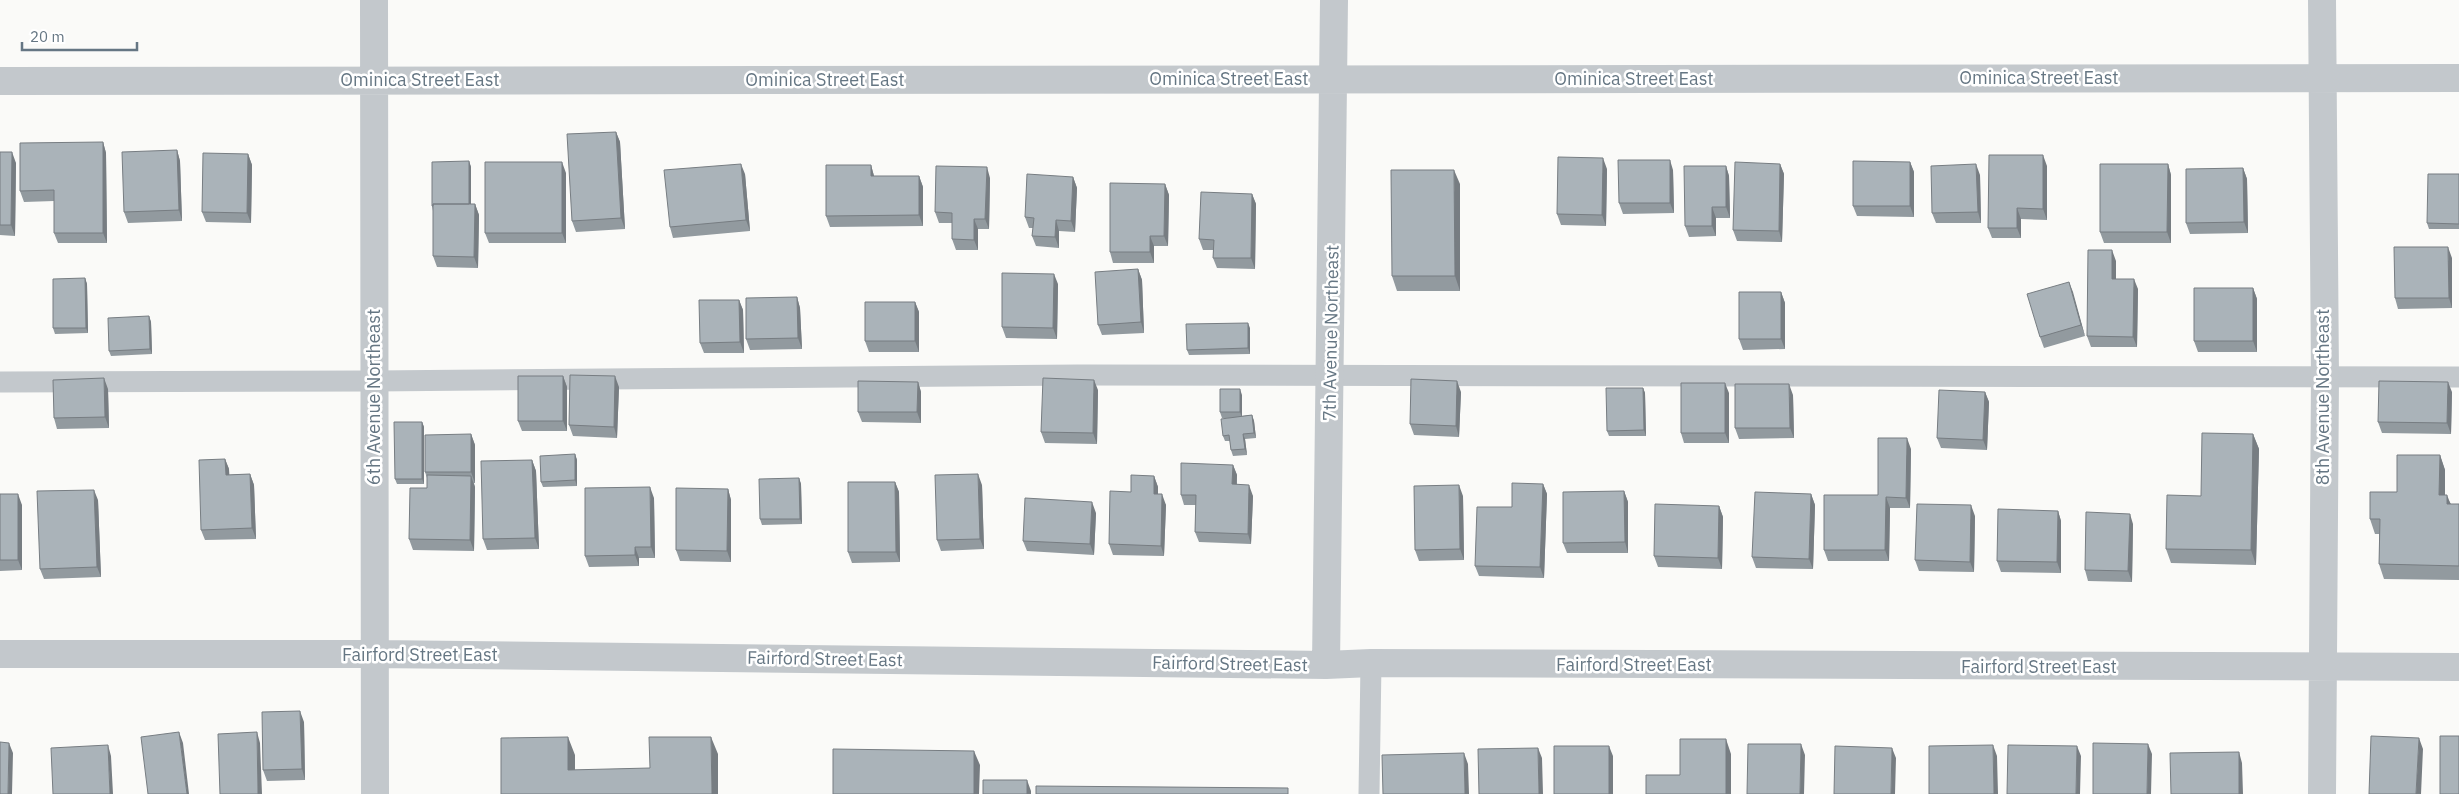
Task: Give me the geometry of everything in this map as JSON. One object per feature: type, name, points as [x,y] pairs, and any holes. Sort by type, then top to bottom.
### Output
[{"type":"street","name":"6th Avenue Northeast","points":[[374,0],[375,794]]},
{"type":"street","name":"7th Avenue Northeast","points":[[1326,665],[1331,377],[1334,0]]},
{"type":"street","name":"8th Avenue Northeast","points":[[2322,0],[2324,377],[2321,668],[2322,794]]},
{"type":"street","name":"Ominica Street East","points":[[0,81],[2459,78]]},
{"type":"street","name":"Fairford Street East","points":[[0,654],[375,654],[1326,665],[1371,663],[2321,668],[2459,667]]},
{"type":"lane","points":[[0,382],[1079,375],[1331,377],[2459,377]]},
{"type":"lane","points":[[1369,794],[1371,663]]},
{"type":"building","points":[[616,132],[621,218],[572,221],[567,134]]},
{"type":"building","points":[[103,142],[103,233],[54,233],[54,190],[20,191],[20,143]]},
{"type":"building","points":[[177,150],[179,210],[124,212],[122,152]]},
{"type":"building","points":[[0,152],[12,152],[11,225],[0,225]]},
{"type":"building","points":[[203,153],[248,154],[247,213],[202,212]]},
{"type":"building","points":[[1989,155],[2043,155],[2043,209],[2017,208],[2017,228],[1988,228]]},
{"type":"building","points":[[1558,157],[1603,158],[1602,215],[1557,214]]},
{"type":"building","points":[[1618,160],[1670,160],[1670,203],[1619,203]]},
{"type":"building","points":[[469,161],[469,204],[433,204],[432,206],[432,162]]},
{"type":"building","points":[[1853,161],[1910,162],[1910,206],[1853,206]]},
{"type":"building","points":[[485,162],[562,162],[562,233],[485,233]]},
{"type":"building","points":[[1735,162],[1780,164],[1779,231],[1733,230]]},
{"type":"building","points":[[741,164],[746,220],[670,227],[664,170]]},
{"type":"building","points":[[1976,164],[1978,212],[1932,213],[1931,166]]},
{"type":"building","points":[[2100,164],[2168,164],[2167,232],[2100,232]]},
{"type":"building","points":[[826,165],[871,165],[871,176],[919,176],[919,215],[826,216]]},
{"type":"building","points":[[936,166],[987,167],[985,219],[974,219],[974,240],[952,239],[952,213],[935,212]]},
{"type":"building","points":[[1684,166],[1726,166],[1726,207],[1712,207],[1712,226],[1685,226]]},
{"type":"building","points":[[2243,168],[2244,222],[2186,223],[2186,169]]},
{"type":"building","points":[[1391,170],[1454,170],[1455,276],[1392,276]]},
{"type":"building","points":[[1027,174],[1073,177],[1071,221],[1056,220],[1055,237],[1032,236],[1034,218],[1025,217]]},
{"type":"building","points":[[2428,174],[2459,174],[2459,224],[2427,223]]},
{"type":"building","points":[[1110,183],[1165,184],[1164,236],[1150,236],[1150,252],[1110,252]]},
{"type":"building","points":[[1201,192],[1252,194],[1251,258],[1213,258],[1214,240],[1199,239]]},
{"type":"building","points":[[433,204],[475,204],[474,257],[433,256]]},
{"type":"building","points":[[2394,247],[2448,247],[2449,298],[2395,298]]},
{"type":"building","points":[[2088,250],[2112,250],[2112,279],[2134,279],[2133,337],[2087,336]]},
{"type":"building","points":[[1138,269],[1141,322],[1098,325],[1095,272]]},
{"type":"building","points":[[1002,273],[1054,274],[1053,328],[1002,327]]},
{"type":"building","points":[[85,278],[86,328],[53,328],[53,279]]},
{"type":"building","points":[[2069,282],[2081,325],[2040,337],[2027,294]]},
{"type":"building","points":[[2194,288],[2253,288],[2253,341],[2194,341]]},
{"type":"building","points":[[1739,292],[1781,292],[1781,339],[1739,339]]},
{"type":"building","points":[[797,297],[798,338],[746,339],[746,298]]},
{"type":"building","points":[[699,300],[739,300],[740,342],[700,343]]},
{"type":"building","points":[[865,302],[915,302],[915,341],[865,341]]},
{"type":"building","points":[[149,316],[150,349],[109,351],[108,318]]},
{"type":"building","points":[[1248,323],[1248,348],[1187,350],[1186,324]]},
{"type":"building","points":[[570,375],[615,376],[614,427],[569,425]]},
{"type":"building","points":[[518,376],[563,376],[563,421],[518,421]]},
{"type":"building","points":[[104,378],[105,417],[54,418],[53,380]]},
{"type":"building","points":[[1043,378],[1094,380],[1093,433],[1041,432]]},
{"type":"building","points":[[1411,379],[1457,381],[1456,426],[1410,424]]},
{"type":"building","points":[[858,381],[918,382],[917,412],[858,412]]},
{"type":"building","points":[[2379,381],[2448,382],[2447,423],[2378,422]]},
{"type":"building","points":[[1681,383],[1725,383],[1725,433],[1681,433]]},
{"type":"building","points":[[1735,384],[1789,384],[1790,428],[1735,428]]},
{"type":"building","points":[[1606,388],[1643,388],[1644,430],[1607,431]]},
{"type":"building","points":[[1220,389],[1240,389],[1240,412],[1220,412]]},
{"type":"building","points":[[1939,390],[1985,392],[1983,440],[1937,438]]},
{"type":"building","points":[[1252,415],[1254,433],[1243,434],[1245,449],[1231,450],[1229,435],[1223,436],[1221,419]]},
{"type":"building","points":[[394,422],[422,422],[422,479],[395,479]]},
{"type":"building","points":[[2202,433],[2253,434],[2251,550],[2166,549],[2167,495],[2201,496]]},
{"type":"building","points":[[471,434],[471,472],[425,472],[425,435]]},
{"type":"building","points":[[1878,438],[1907,438],[1906,498],[1886,497],[1885,550],[1824,550],[1824,495],[1878,495]]},
{"type":"building","points":[[575,454],[575,480],[541,482],[540,456]]},
{"type":"building","points":[[2397,455],[2440,455],[2439,495],[2447,495],[2447,504],[2459,504],[2459,566],[2379,564],[2380,519],[2370,519],[2370,492],[2397,492]]},
{"type":"building","points":[[225,459],[226,475],[250,474],[252,528],[201,530],[199,460]]},
{"type":"building","points":[[532,460],[535,538],[483,539],[481,461]]},
{"type":"building","points":[[1181,463],[1233,465],[1232,484],[1249,485],[1248,534],[1195,532],[1196,495],[1181,495]]},
{"type":"building","points":[[978,474],[980,539],[937,540],[935,475]]},
{"type":"building","points":[[427,475],[471,476],[470,540],[409,539],[410,488],[427,488]]},
{"type":"building","points":[[1131,475],[1154,476],[1154,494],[1162,494],[1161,546],[1109,544],[1110,491],[1131,492]]},
{"type":"building","points":[[799,478],[800,519],[760,519],[759,479]]},
{"type":"building","points":[[848,482],[895,482],[896,552],[848,552]]},
{"type":"building","points":[[1512,483],[1543,484],[1540,567],[1475,566],[1477,507],[1512,507]]},
{"type":"building","points":[[1459,485],[1460,549],[1415,550],[1414,486]]},
{"type":"building","points":[[650,487],[651,547],[635,547],[635,555],[585,556],[585,488]]},
{"type":"building","points":[[676,488],[728,489],[727,551],[676,550]]},
{"type":"building","points":[[94,490],[97,567],[40,569],[37,491]]},
{"type":"building","points":[[1624,491],[1625,542],[1563,543],[1563,492]]},
{"type":"building","points":[[1755,492],[1811,494],[1809,559],[1752,557]]},
{"type":"building","points":[[0,494],[18,494],[18,560],[0,560]]},
{"type":"building","points":[[1025,498],[1092,502],[1090,544],[1023,541]]},
{"type":"building","points":[[1655,504],[1719,506],[1718,558],[1654,556]]},
{"type":"building","points":[[1917,504],[1971,505],[1970,562],[1915,560]]},
{"type":"building","points":[[1998,509],[2058,511],[2057,562],[1997,561]]},
{"type":"building","points":[[2086,512],[2130,514],[2128,571],[2085,570]]},
{"type":"building","points":[[300,711],[302,769],[263,770],[262,712]]},
{"type":"building","points":[[179,732],[187,794],[148,794],[141,737]]},
{"type":"building","points":[[257,732],[258,794],[220,794],[218,734]]},
{"type":"building","points":[[2371,736],[2419,738],[2416,794],[2369,794]]},
{"type":"building","points":[[2440,736],[2459,736],[2459,794],[2440,794]]},
{"type":"building","points":[[568,737],[568,770],[650,768],[649,737],[711,737],[712,794],[501,794],[501,738]]},
{"type":"building","points":[[1680,739],[1726,739],[1726,794],[1646,794],[1646,775],[1680,775]]},
{"type":"building","points":[[0,742],[9,743],[8,794],[0,794]]},
{"type":"building","points":[[2093,743],[2148,744],[2147,794],[2093,794]]},
{"type":"building","points":[[1748,744],[1801,744],[1800,794],[1747,794]]},
{"type":"building","points":[[108,745],[110,794],[53,794],[51,748]]},
{"type":"building","points":[[1993,745],[1994,794],[1929,794],[1929,746]]},
{"type":"building","points":[[2008,745],[2077,746],[2076,794],[2007,794]]},
{"type":"building","points":[[1554,746],[1609,746],[1609,794],[1554,794]]},
{"type":"building","points":[[1835,746],[1892,748],[1891,794],[1834,794]]},
{"type":"building","points":[[1538,748],[1539,794],[1479,794],[1478,749]]},
{"type":"building","points":[[833,749],[974,751],[974,794],[833,794]]},
{"type":"building","points":[[2239,752],[2239,794],[2171,794],[2170,753]]},
{"type":"building","points":[[1464,753],[1465,794],[1383,794],[1382,755]]},
{"type":"building","points":[[983,780],[1027,780],[1027,794],[983,794]]},
{"type":"building","points":[[1036,786],[1288,788],[1288,794],[1036,794]]}]
